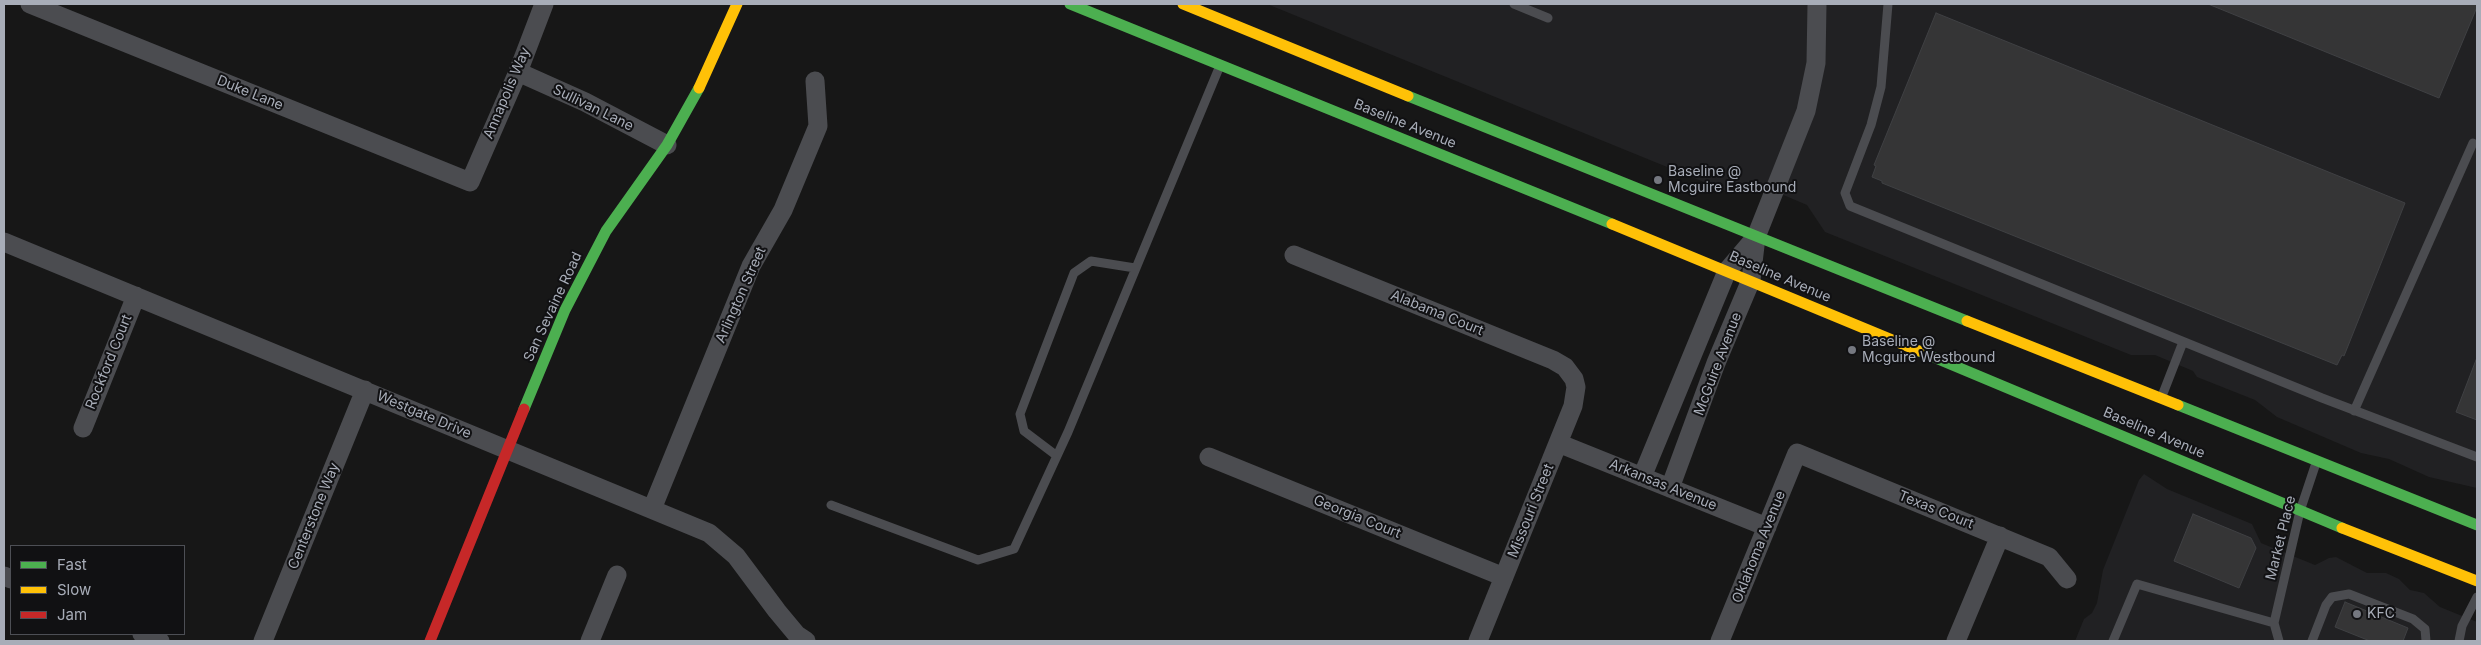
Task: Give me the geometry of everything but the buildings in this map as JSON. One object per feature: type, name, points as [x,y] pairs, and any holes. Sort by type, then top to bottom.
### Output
[{"type":"main road","name":"San Sevaine Road","points":[[430,641],[506,450],[565,310],[606,231],[667,145],[696,94],[737,4]]},
{"type":"main road","name":"Baseline Avenue","points":[[1070,4],[1751,280],[2300,511],[2477,581]]},
{"type":"main road","name":"Baseline Avenue","points":[[1183,4],[1756,237],[2477,525]]},
{"type":"street","name":"Duke Lane","points":[[30,4],[470,182]]},
{"type":"street","name":"Annapolis Way","points":[[470,182],[518,72],[544,4]]},
{"type":"street","name":"McGuire Avenue","points":[[1670,488],[1716,363],[1751,280],[1756,237],[1806,111],[1816,63],[1816,4]]},
{"type":"street","name":"Sullivan Lane","points":[[518,72],[585,102],[667,145]]},
{"type":"street","name":"Arlington Street","points":[[652,509],[751,266],[783,210],[818,126],[814,81]]},
{"type":"street","name":"McGuire Avenue","points":[[1642,477],[1728,271],[1756,237]]},
{"type":"street","name":"Westgate Drive","points":[[4,242],[710,533],[736,556],[777,611],[798,635],[806,641]]},
{"type":"street","name":"Alabama Court","points":[[1294,255],[1553,360],[1565,368],[1574,379]]},
{"type":"street","name":"Rockford Court","points":[[83,428],[136,296]]},
{"type":"street","name":"Missouri Street","points":[[1478,641],[1573,406],[1576,387],[1574,379]]},
{"type":"street","name":"Centerstone Way","points":[[264,641],[365,390]]},
{"type":"street","name":"Arkansas Avenue","points":[[1558,443],[1767,527]]},
{"type":"street","name":"Oklahoma Avenue","points":[[1720,641],[1797,453]]},
{"type":"street","name":"Texas Court","points":[[1797,453],[2049,557],[2067,579]]},
{"type":"street","name":"Georgia Court","points":[[1209,457],[1504,577]]},
{"type":"street","points":[[1956,641],[2000,536]]},
{"type":"street","points":[[590,641],[618,575]]},
{"type":"street","points":[[145,635],[160,641]]},
{"type":"lane","points":[[1514,4],[1548,18]]},
{"type":"lane","points":[[1888,4],[1881,87],[1871,125],[1845,193],[1850,206],[2183,342],[2477,457]]},
{"type":"lane","points":[[831,505],[978,560],[1014,549],[1057,456],[1220,65]]},
{"type":"lane","points":[[2354,410],[2473,143]]},
{"type":"lane","points":[[1057,456],[1024,432],[1020,414],[1074,273],[1091,260],[1135,268]]},
{"type":"lane","points":[[2161,399],[2183,342]]},
{"type":"lane","name":"Market Place","points":[[2274,623],[2300,511],[2317,461]]},
{"type":"lane","points":[[2113,641],[2136,584],[2274,623],[2279,641]]},
{"type":"lane","points":[[2312,641],[2326,605],[2332,597],[2349,594],[2413,619],[2425,630],[2426,641]]},
{"type":"lane","points":[[2459,641],[2462,626],[2477,597]]},
{"type":"shaded area","points":[[1267,4],[2477,4],[2477,488],[2429,477],[2389,459],[2361,453],[2277,417],[2255,400],[2197,377],[2193,371],[2155,355],[2131,355],[1825,232],[1807,205],[1755,183],[1726,191]]},
{"type":"shaded area","points":[[2144,474],[2167,489],[2252,524],[2261,543],[2315,565],[2329,558],[2336,557],[2367,573],[2386,573],[2399,579],[2410,590],[2424,593],[2440,607],[2477,622],[2477,641],[2075,641],[2084,619],[2092,613],[2097,603],[2103,570],[2139,480]]},
{"type":"traffic: fast","points":[[1070,4],[1612,224]]},
{"type":"traffic: fast","points":[[524,409],[565,310],[606,231],[667,145],[699,88]]},
{"type":"traffic: fast","points":[[1408,96],[1967,321]]},
{"type":"traffic: fast","points":[[1919,351],[2342,528]]},
{"type":"traffic: fast","points":[[2178,405],[2477,525]]},
{"type":"traffic: slow","points":[[699,88],[737,4]]},
{"type":"traffic: slow","points":[[1183,4],[1408,96]]},
{"type":"traffic: slow","points":[[1612,224],[1919,351]]},
{"type":"traffic: slow","points":[[1967,321],[2178,405]]},
{"type":"traffic: slow","points":[[2342,528],[2477,581]]},
{"type":"traffic: jam","points":[[430,641],[524,409]]},
{"type":"place","name":"Baseline @ Mcguire Eastbound","points":[[1658,180]]},
{"type":"place","name":"Baseline @ Mcguire Westbound","points":[[1852,350]]},
{"type":"place","name":"KFC","points":[[2357,614]]}]
